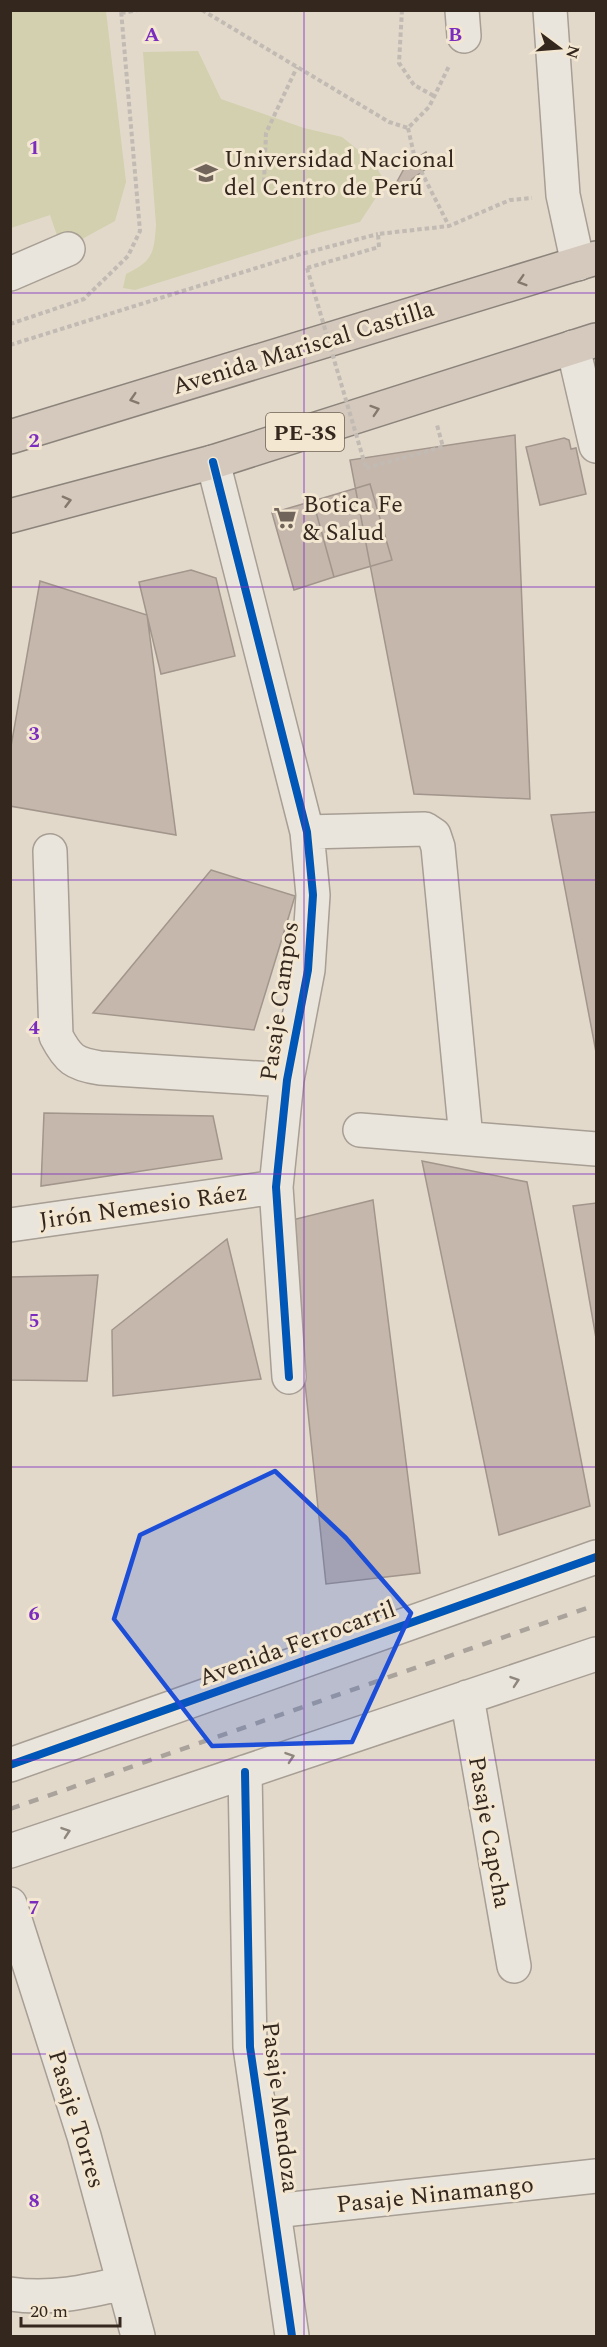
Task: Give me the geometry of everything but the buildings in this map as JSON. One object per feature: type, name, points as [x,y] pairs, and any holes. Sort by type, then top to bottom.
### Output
[{"type":"highway","name":"Avenida Mariscal Castilla","points":[[10,437],[587,261]]},
{"type":"highway","name":"PE-3S","points":[[10,516],[213,462],[585,344]]},
{"type":"street","points":[[550,10],[562,195],[587,261]]},
{"type":"street","points":[[10,274],[68,249]]},
{"type":"street","points":[[585,344],[597,446]]},
{"type":"street","name":"Pasaje Campos","points":[[213,462],[307,832],[313,896],[308,970],[287,1080],[276,1187],[289,1377]]},
{"type":"street","points":[[307,832],[425,830],[434,836],[438,847],[466,1138]]},
{"type":"street","points":[[50,852],[56,1036],[66,1055],[81,1065],[100,1068],[287,1080]]},
{"type":"street","points":[[360,1130],[597,1149]]},
{"type":"street","name":"Jirón Nemesio Ráez","points":[[10,1225],[276,1187]]},
{"type":"street","name":"Avenida Ferrocarril","points":[[10,1765],[597,1557]]},
{"type":"street","points":[[10,1851],[597,1654]]},
{"type":"street","name":"Pasaje Capcha","points":[[467,1697],[514,1966]]},
{"type":"street","name":"Pasaje Mendoza","points":[[245,1772],[250,2047],[292,2337]]},
{"type":"street","name":"Pasaje Torres","points":[[10,1904],[84,2136],[138,2337]]},
{"type":"street","name":"Pasaje Ninamango","points":[[274,2211],[597,2176]]},
{"type":"street","points":[[10,2294],[29,2297],[73,2295],[123,2283]]},
{"type":"path","points":[[10,324],[84,298],[128,256],[140,231],[121,12],[138,10]]},
{"type":"path","points":[[202,10],[389,122],[408,128]]},
{"type":"path","points":[[402,10],[399,63],[414,85],[434,96]]},
{"type":"path","points":[[408,128],[429,106],[463,23]]},
{"type":"path","points":[[264,182],[266,133],[297,67]]},
{"type":"path","points":[[408,128],[415,159]]},
{"type":"path","points":[[422,171],[449,226]]},
{"type":"path","points":[[10,345],[301,254],[378,234],[449,226],[510,200],[562,195]]},
{"type":"path","points":[[378,234],[379,247],[307,268],[366,468],[443,447]]},
{"type":"highlighted area","points":[[275,1471],[346,1538],[411,1613],[352,1742],[212,1746],[114,1619],[140,1535]]},
{"type":"shaded area","points":[[10,11],[106,11],[126,182],[115,221],[62,250],[50,215],[11,228]]},
{"type":"shaded area","points":[[198,51],[221,99],[304,128],[342,137],[372,161],[383,178],[377,196],[360,222],[135,290],[123,288],[126,274],[142,265],[150,255],[156,225],[143,52]]},
{"type":"railway","points":[[10,1809],[596,1605]]},
{"type":"cycle path","points":[[213,462],[307,832],[313,895],[308,970],[287,1080],[276,1187],[289,1377]]},
{"type":"cycle path","points":[[10,1765],[596,1557]]},
{"type":"cycle path","points":[[245,1772],[250,2047],[292,2336]]},
{"type":"place","name":"Universidad Nacional del Centro de Perú","points":[[206,173]]},
{"type":"place","name":"Botica Fe & Salud","points":[[285,518]]}]
